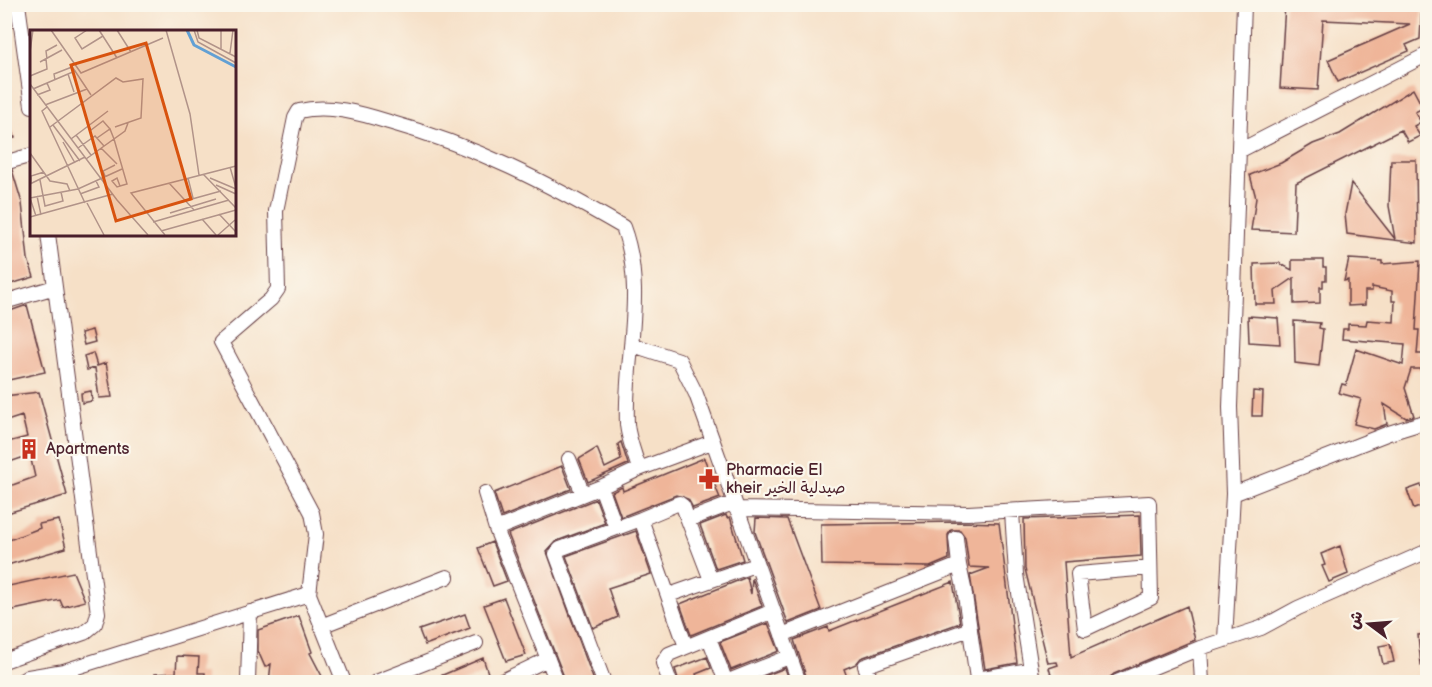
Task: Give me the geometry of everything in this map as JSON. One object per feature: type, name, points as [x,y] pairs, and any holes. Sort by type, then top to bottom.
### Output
[{"type":"street","points":[[18,4],[30,91]]},
{"type":"street","points":[[1225,640],[1233,494],[1230,407],[1244,4]]},
{"type":"street","points":[[1239,151],[1428,54]]},
{"type":"street","points":[[344,682],[309,594],[315,534],[312,513],[221,342],[271,299],[278,289],[276,211],[294,118],[299,111],[347,110],[417,129],[501,160],[623,227],[630,247],[634,295],[627,425],[639,469]]},
{"type":"street","points":[[4,163],[30,156]]},
{"type":"street","points":[[4,661],[84,633],[95,624],[98,613],[48,236]]},
{"type":"street","points":[[4,302],[56,287]]},
{"type":"street","points":[[633,345],[679,360],[696,394],[798,682]]},
{"type":"street","points":[[1233,494],[1428,421]]},
{"type":"street","points":[[496,529],[601,487],[639,469],[712,442]]},
{"type":"street","points":[[569,459],[583,494]]},
{"type":"street","points":[[601,487],[616,528]]},
{"type":"street","points":[[485,493],[496,529],[557,682]]},
{"type":"street","points":[[614,682],[605,682],[556,556],[560,549],[679,503],[683,506],[711,580]]},
{"type":"street","points":[[688,520],[735,506],[1012,512],[1149,503],[1151,598],[1085,629],[1078,574],[1150,568]]},
{"type":"street","points":[[956,538],[970,629],[972,681],[1031,676],[1016,574],[1012,512]]},
{"type":"street","points":[[641,519],[686,647]]},
{"type":"street","points":[[1117,682],[1145,677],[1200,648],[1261,628],[1298,608],[1428,551]]},
{"type":"street","points":[[669,595],[755,565]]},
{"type":"street","points":[[782,635],[959,565]]},
{"type":"street","points":[[321,626],[447,577]]},
{"type":"street","points":[[20,682],[28,677],[64,677],[250,612],[309,594]]},
{"type":"street","points":[[670,682],[663,663],[669,654],[773,611]]},
{"type":"street","points":[[248,682],[250,612]]},
{"type":"street","points":[[872,682],[865,666],[970,629]]},
{"type":"street","points":[[709,638],[726,682],[789,657]]},
{"type":"street","points":[[376,682],[476,643]]},
{"type":"street","points":[[1200,648],[1202,682]]},
{"type":"street","points":[[500,682],[548,659]]},
{"type":"building","points":[[1285,4],[1422,4],[1420,39],[1406,45],[1409,51],[1338,82],[1328,60],[1410,24],[1323,20],[1318,90],[1280,88]]},
{"type":"building","points":[[1413,89],[1423,108],[1415,112],[1421,122],[1414,126],[1420,136],[1408,142],[1401,130],[1296,183],[1294,232],[1251,230],[1256,198],[1250,175],[1281,163],[1313,144],[1340,134]]},
{"type":"building","points":[[7,112],[15,138],[4,141],[4,113]]},
{"type":"building","points":[[1391,160],[1416,160],[1417,243],[1347,234],[1345,214],[1351,183],[1395,239],[1389,206]]},
{"type":"building","points":[[12,170],[22,203],[28,259],[34,277],[4,286],[4,172]]},
{"type":"building","points":[[1349,259],[1382,261],[1382,264],[1420,261],[1416,330],[1419,330],[1417,354],[1423,354],[1423,369],[1411,369],[1405,388],[1414,416],[1406,418],[1384,404],[1387,424],[1374,429],[1354,424],[1361,399],[1339,393],[1342,384],[1346,385],[1356,349],[1403,365],[1405,344],[1342,339],[1343,329],[1348,329],[1348,324],[1366,325],[1367,320],[1394,322],[1395,301],[1392,301],[1392,291],[1372,287],[1372,291],[1365,291],[1365,305],[1348,306],[1348,280],[1344,281]]},
{"type":"building","points":[[1292,260],[1323,260],[1323,267],[1326,267],[1326,280],[1323,280],[1323,287],[1320,287],[1320,303],[1294,304],[1294,278],[1275,291],[1276,304],[1255,304],[1254,264],[1279,263],[1292,270]]},
{"type":"building","points":[[27,305],[45,372],[4,381],[4,313]]},
{"type":"building","points":[[1248,316],[1278,318],[1280,344],[1249,342]]},
{"type":"building","points":[[1294,321],[1320,323],[1319,328],[1323,329],[1319,366],[1295,363]]},
{"type":"building","points":[[92,330],[95,342],[84,345],[81,333]]},
{"type":"building","points":[[93,353],[97,366],[106,363],[112,397],[99,398],[95,368],[87,370],[84,356]]},
{"type":"building","points":[[91,391],[92,401],[82,403],[81,393]]},
{"type":"building","points":[[1253,391],[1263,392],[1262,416],[1252,416]]},
{"type":"building","name":"Apartments","points":[[39,392],[67,495],[4,514],[4,488],[35,477],[30,455],[4,464],[4,443],[27,437],[22,416],[4,422],[4,396]]},
{"type":"building","points":[[621,442],[628,464],[588,482],[579,459],[597,448],[605,468],[621,460],[618,444]]},
{"type":"building","points":[[704,458],[720,498],[693,508],[688,499],[676,495],[621,517],[612,492],[622,487],[623,491]]},
{"type":"building","points":[[562,466],[571,489],[502,517],[494,493]]},
{"type":"building","points":[[1421,485],[1428,504],[1414,509],[1407,490]]},
{"type":"building","points":[[596,499],[605,523],[557,541],[547,552],[594,681],[566,682],[508,534]]},
{"type":"building","points":[[726,515],[727,518],[730,517],[743,560],[716,569],[700,525]]},
{"type":"building","points":[[1140,515],[1141,556],[1064,562],[1071,657],[1187,606],[1195,640],[1114,674],[1104,682],[1053,682],[1049,668],[1058,665],[1057,662],[1048,663],[1025,569],[1024,519]]},
{"type":"building","points":[[756,518],[787,519],[821,610],[788,623],[755,532]]},
{"type":"building","points":[[59,520],[66,548],[4,566],[4,542],[40,528],[39,524]]},
{"type":"building","points":[[999,523],[1017,663],[985,669],[970,575],[989,568],[969,567],[965,537],[960,530],[951,530],[948,535],[949,559],[930,567],[822,565],[821,524]]},
{"type":"building","points":[[636,531],[651,574],[608,588],[618,617],[593,628],[566,556]]},
{"type":"building","points":[[492,542],[507,581],[493,586],[478,548]]},
{"type":"building","points":[[1340,546],[1348,574],[1329,582],[1322,566],[1325,565],[1321,554]]},
{"type":"building","points":[[73,572],[85,601],[63,607],[60,600],[4,612],[4,587]]},
{"type":"building","points":[[747,577],[751,594],[752,578],[762,606],[691,635],[680,604]]},
{"type":"building","points":[[953,582],[960,623],[861,658],[856,664],[844,669],[849,682],[808,682],[794,640],[828,627],[829,631]]},
{"type":"building","points":[[504,598],[526,655],[506,661],[484,605]]},
{"type":"building","points":[[465,614],[470,628],[425,645],[419,630]]},
{"type":"building","points":[[299,616],[312,652],[310,653],[325,682],[269,682],[271,664],[265,667],[258,651],[258,630]]},
{"type":"building","points":[[768,623],[779,651],[731,670],[720,642]]},
{"type":"building","points":[[1428,634],[1428,664],[1421,665],[1418,635]]},
{"type":"building","points":[[1390,644],[1394,662],[1383,664],[1379,646]]},
{"type":"building","points":[[177,656],[199,657],[198,673],[205,673],[205,682],[155,682],[155,674],[176,673]]},
{"type":"building","points":[[707,657],[711,668],[696,674],[698,680],[679,682],[675,669]]},
{"type":"building","points":[[483,658],[488,673],[462,682],[426,682]]},
{"type":"building","points":[[785,668],[790,682],[749,682]]},
{"type":"place","name":"Apartments","points":[[29,449]]},
{"type":"place","name":"Pharmacie El kheir صيدلية الخير","points":[[709,479]]}]
